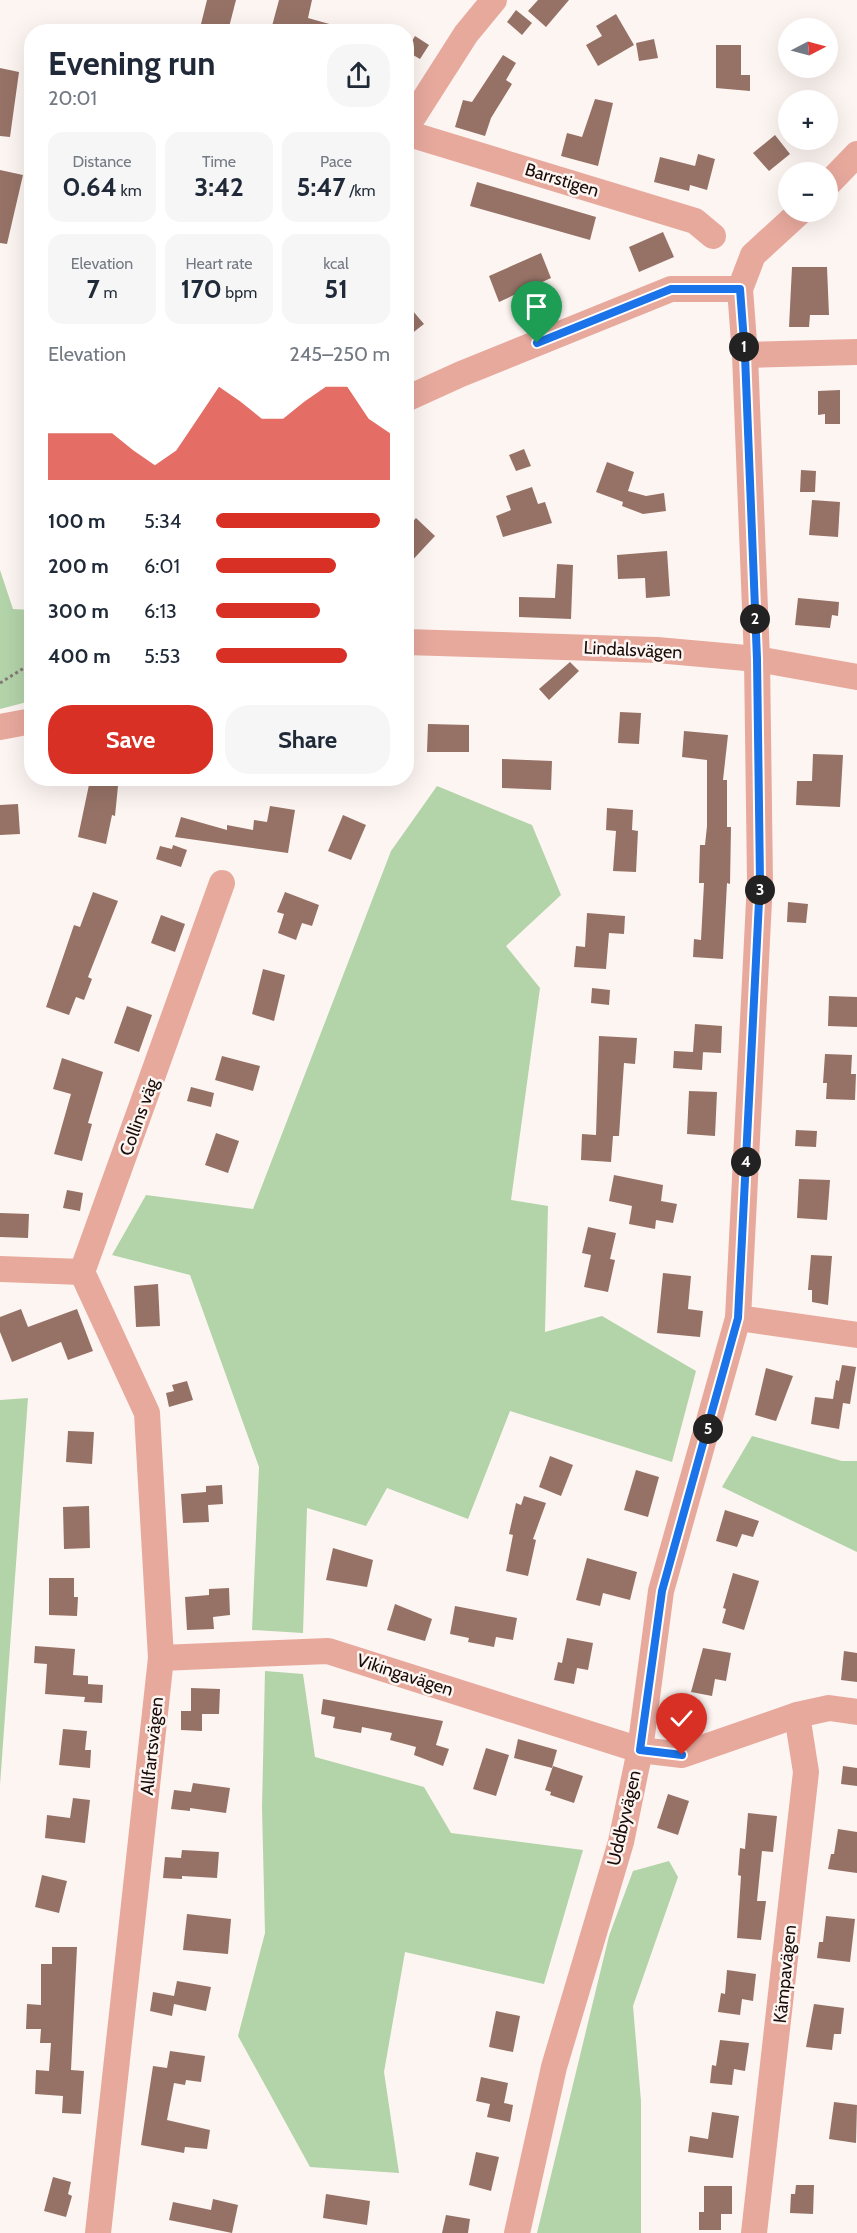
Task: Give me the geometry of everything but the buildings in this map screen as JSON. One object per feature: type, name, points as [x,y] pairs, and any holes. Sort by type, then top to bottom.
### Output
[{"type":"street","points":[[414,115],[466,34],[494,0]]},
{"type":"street","name":"Barrstigen","points":[[414,135],[695,221],[713,236]]},
{"type":"street","points":[[838,174],[857,154]]},
{"type":"street","points":[[414,395],[671,289],[740,289],[753,255],[789,222]]},
{"type":"street","name":"Uddbyvägen","points":[[517,2233],[554,2067],[621,1842],[640,1750],[662,1591],[738,1318],[760,881],[757,659],[745,355],[740,289]]},
{"type":"street","points":[[745,355],[857,352]]},
{"type":"street","name":"Lindalsvägen","points":[[414,642],[657,650],[757,659],[857,678]]},
{"type":"street","points":[[0,727],[24,722]]},
{"type":"street","name":"Collins väg","points":[[82,1272],[222,883]]},
{"type":"street","points":[[0,1269],[82,1272]]},
{"type":"street","name":"Allfartsvägen","points":[[82,1272],[147,1413],[161,1658],[100,2233]]},
{"type":"street","points":[[738,1318],[857,1335]]},
{"type":"street","name":"Vikingavägen","points":[[161,1658],[328,1651],[640,1750],[682,1755],[797,1715],[829,1708],[857,1712]]},
{"type":"street","name":"Kämpavägen","points":[[754,2233],[806,1772],[797,1715]]},
{"type":"path","points":[[0,683],[24,668]]},
{"type":"green space","points":[[0,570],[13,609],[24,610],[24,703],[0,709]]},
{"type":"green space","points":[[437,786],[532,825],[561,895],[506,946],[540,988],[511,1200],[548,1206],[545,1332],[602,1316],[696,1371],[672,1462],[510,1411],[468,1519],[387,1488],[366,1526],[307,1508],[303,1633],[252,1630],[259,1467],[190,1275],[112,1255],[146,1195],[253,1209],[391,851]]},
{"type":"green space","points":[[28,1398],[0,1785],[0,1400]]},
{"type":"green space","points":[[752,1436],[842,1461],[857,1461],[857,1552],[722,1487]]},
{"type":"green space","points":[[265,1671],[303,1674],[315,1757],[424,1787],[451,1833],[583,1850],[544,1984],[405,1952],[384,2072],[399,2173],[310,2167],[238,2036],[265,1933],[262,1807]]},
{"type":"green space","points":[[669,1861],[678,1877],[633,2006],[641,2101],[641,2233],[537,2233],[609,1936],[633,1871]]},
{"type":"route","points":[[537,343],[671,289],[740,289],[745,355],[757,659],[760,881],[738,1318],[716,1404],[662,1591],[640,1750],[682,1755]]}]
